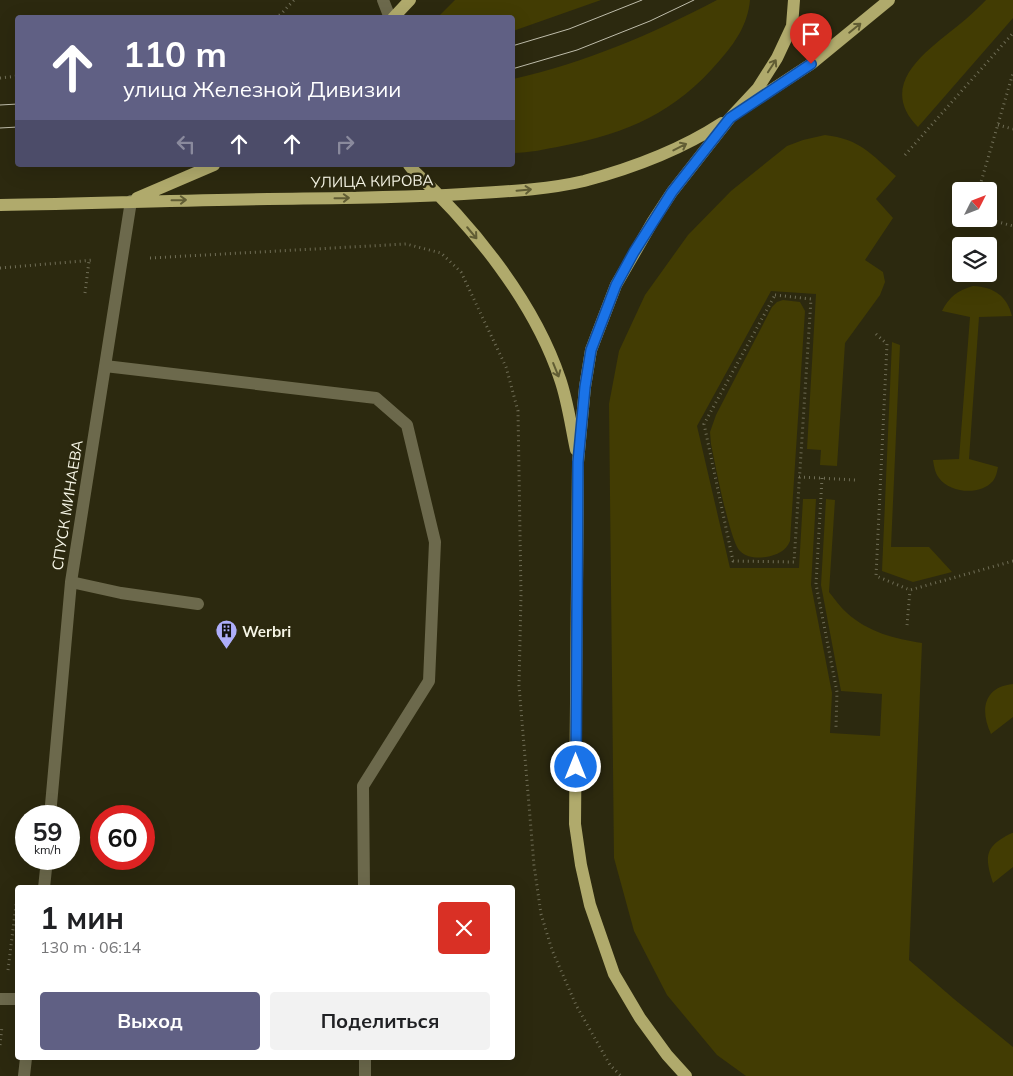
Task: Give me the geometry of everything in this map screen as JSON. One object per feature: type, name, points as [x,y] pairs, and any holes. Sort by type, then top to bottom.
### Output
[{"type":"main road","points":[[394,15],[410,0]]},
{"type":"main road","points":[[686,1076],[667,1055],[640,1018],[614,974],[590,905],[581,866],[576,824],[578,462],[585,387],[591,350],[616,285],[634,252],[672,192],[730,118],[758,88],[777,58],[792,26],[794,0]]},
{"type":"main road","points":[[730,118],[811,64],[889,0]]},
{"type":"main road","name":"УЛИЦА КИРОВА","points":[[0,205],[440,196],[528,190],[582,181],[633,166],[672,152],[730,118]]},
{"type":"main road","points":[[130,201],[209,167]]},
{"type":"main road","points":[[411,167],[440,196],[496,262],[540,330],[560,380],[578,462]]},
{"type":"street","points":[[383,0],[390,15]]},
{"type":"street","name":"СПУСК МИНАЕВА","points":[[51,805],[72,582],[130,201]]},
{"type":"street","points":[[105,366],[376,398],[407,426],[435,542],[429,681],[363,786],[364,885]]},
{"type":"street","points":[[72,582],[121,594],[198,604]]},
{"type":"street","points":[[44,885],[46,870]]},
{"type":"street","points":[[24,1076],[26,1060]]},
{"type":"street","points":[[365,1060],[365,1076]]},
{"type":"path","points":[[280,15],[294,0]]},
{"type":"path","points":[[905,155],[1013,33]]},
{"type":"path","points":[[981,182],[1013,74]]},
{"type":"path","points":[[0,78],[15,76]]},
{"type":"path","points":[[998,125],[1013,129]]},
{"type":"path","points":[[998,222],[1013,226]]},
{"type":"path","points":[[0,268],[406,244],[441,253],[461,272],[506,367],[518,411],[521,595],[519,686],[534,864],[541,914],[552,950],[576,1005],[610,1065],[620,1076]]},
{"type":"path","points":[[775,296],[810,299],[800,477],[794,562],[733,561],[704,424],[775,296]]},
{"type":"path","points":[[876,334],[887,344],[876,576],[910,590],[1013,561]]},
{"type":"path","points":[[800,477],[856,480]]},
{"type":"path","points":[[822,478],[816,584],[837,692],[836,728]]},
{"type":"path","points":[[907,625],[910,590]]},
{"type":"path","points":[[0,1046],[8,999],[15,923]]},
{"type":"shaded area","points":[[455,0],[601,0],[515,30],[515,15],[440,15]]},
{"type":"shaded area","points":[[717,0],[750,0],[744,25],[726,54],[686,94],[668,107],[649,118],[608,135],[531,152],[515,153],[515,78],[592,56],[667,25]]},
{"type":"shaded area","points":[[986,0],[1013,0],[1013,18],[918,127],[906,110],[902,95],[905,80],[925,53]]},
{"type":"shaded area","points":[[825,135],[856,144],[872,154],[896,176],[876,199],[893,218],[865,260],[883,272],[885,282],[880,295],[845,343],[837,466],[820,465],[821,450],[807,449],[816,294],[771,291],[697,426],[730,568],[799,568],[803,499],[816,499],[811,585],[832,693],[830,733],[880,736],[882,694],[841,691],[821,585],[826,499],[835,500],[829,592],[844,611],[873,630],[892,637],[922,643],[909,960],[1013,1047],[1013,1076],[746,1076],[717,1055],[667,995],[634,931],[614,858],[609,404],[619,351],[645,295],[688,235],[731,191],[787,146]]},
{"type":"shaded area","points":[[973,286],[987,288],[999,294],[1007,303],[1012,316],[979,317],[969,459],[998,467],[993,481],[987,486],[973,491],[965,491],[950,487],[944,483],[937,474],[933,460],[959,459],[970,317],[942,311],[954,295]]},
{"type":"shaded area","points":[[783,300],[800,302],[805,311],[790,541],[784,550],[777,554],[756,557],[746,555],[736,545],[719,484],[710,432],[716,415],[772,307],[777,302]]},
{"type":"shaded area","points":[[892,342],[900,345],[891,547],[929,547],[952,572],[913,582],[882,571]]},
{"type":"shaded area","points":[[1013,684],[1013,717],[991,734],[985,709],[990,695],[1003,686]]},
{"type":"shaded area","points":[[1012,833],[1013,867],[993,883],[988,866],[989,853],[996,842]]},
{"type":"tram line","points":[[515,45],[569,29],[642,0]]},
{"type":"tram line","points":[[515,68],[577,50],[650,21],[694,0]]},
{"type":"tram line","points":[[0,105],[15,104]]},
{"type":"tram line","points":[[0,128],[15,127]]},
{"type":"place","name":"Werbri","points":[[226,650]]},
{"type":"route","points":[[576,767],[578,462],[585,387],[591,350],[602,317],[616,285],[653,221],[672,192],[730,118],[811,64]]}]
